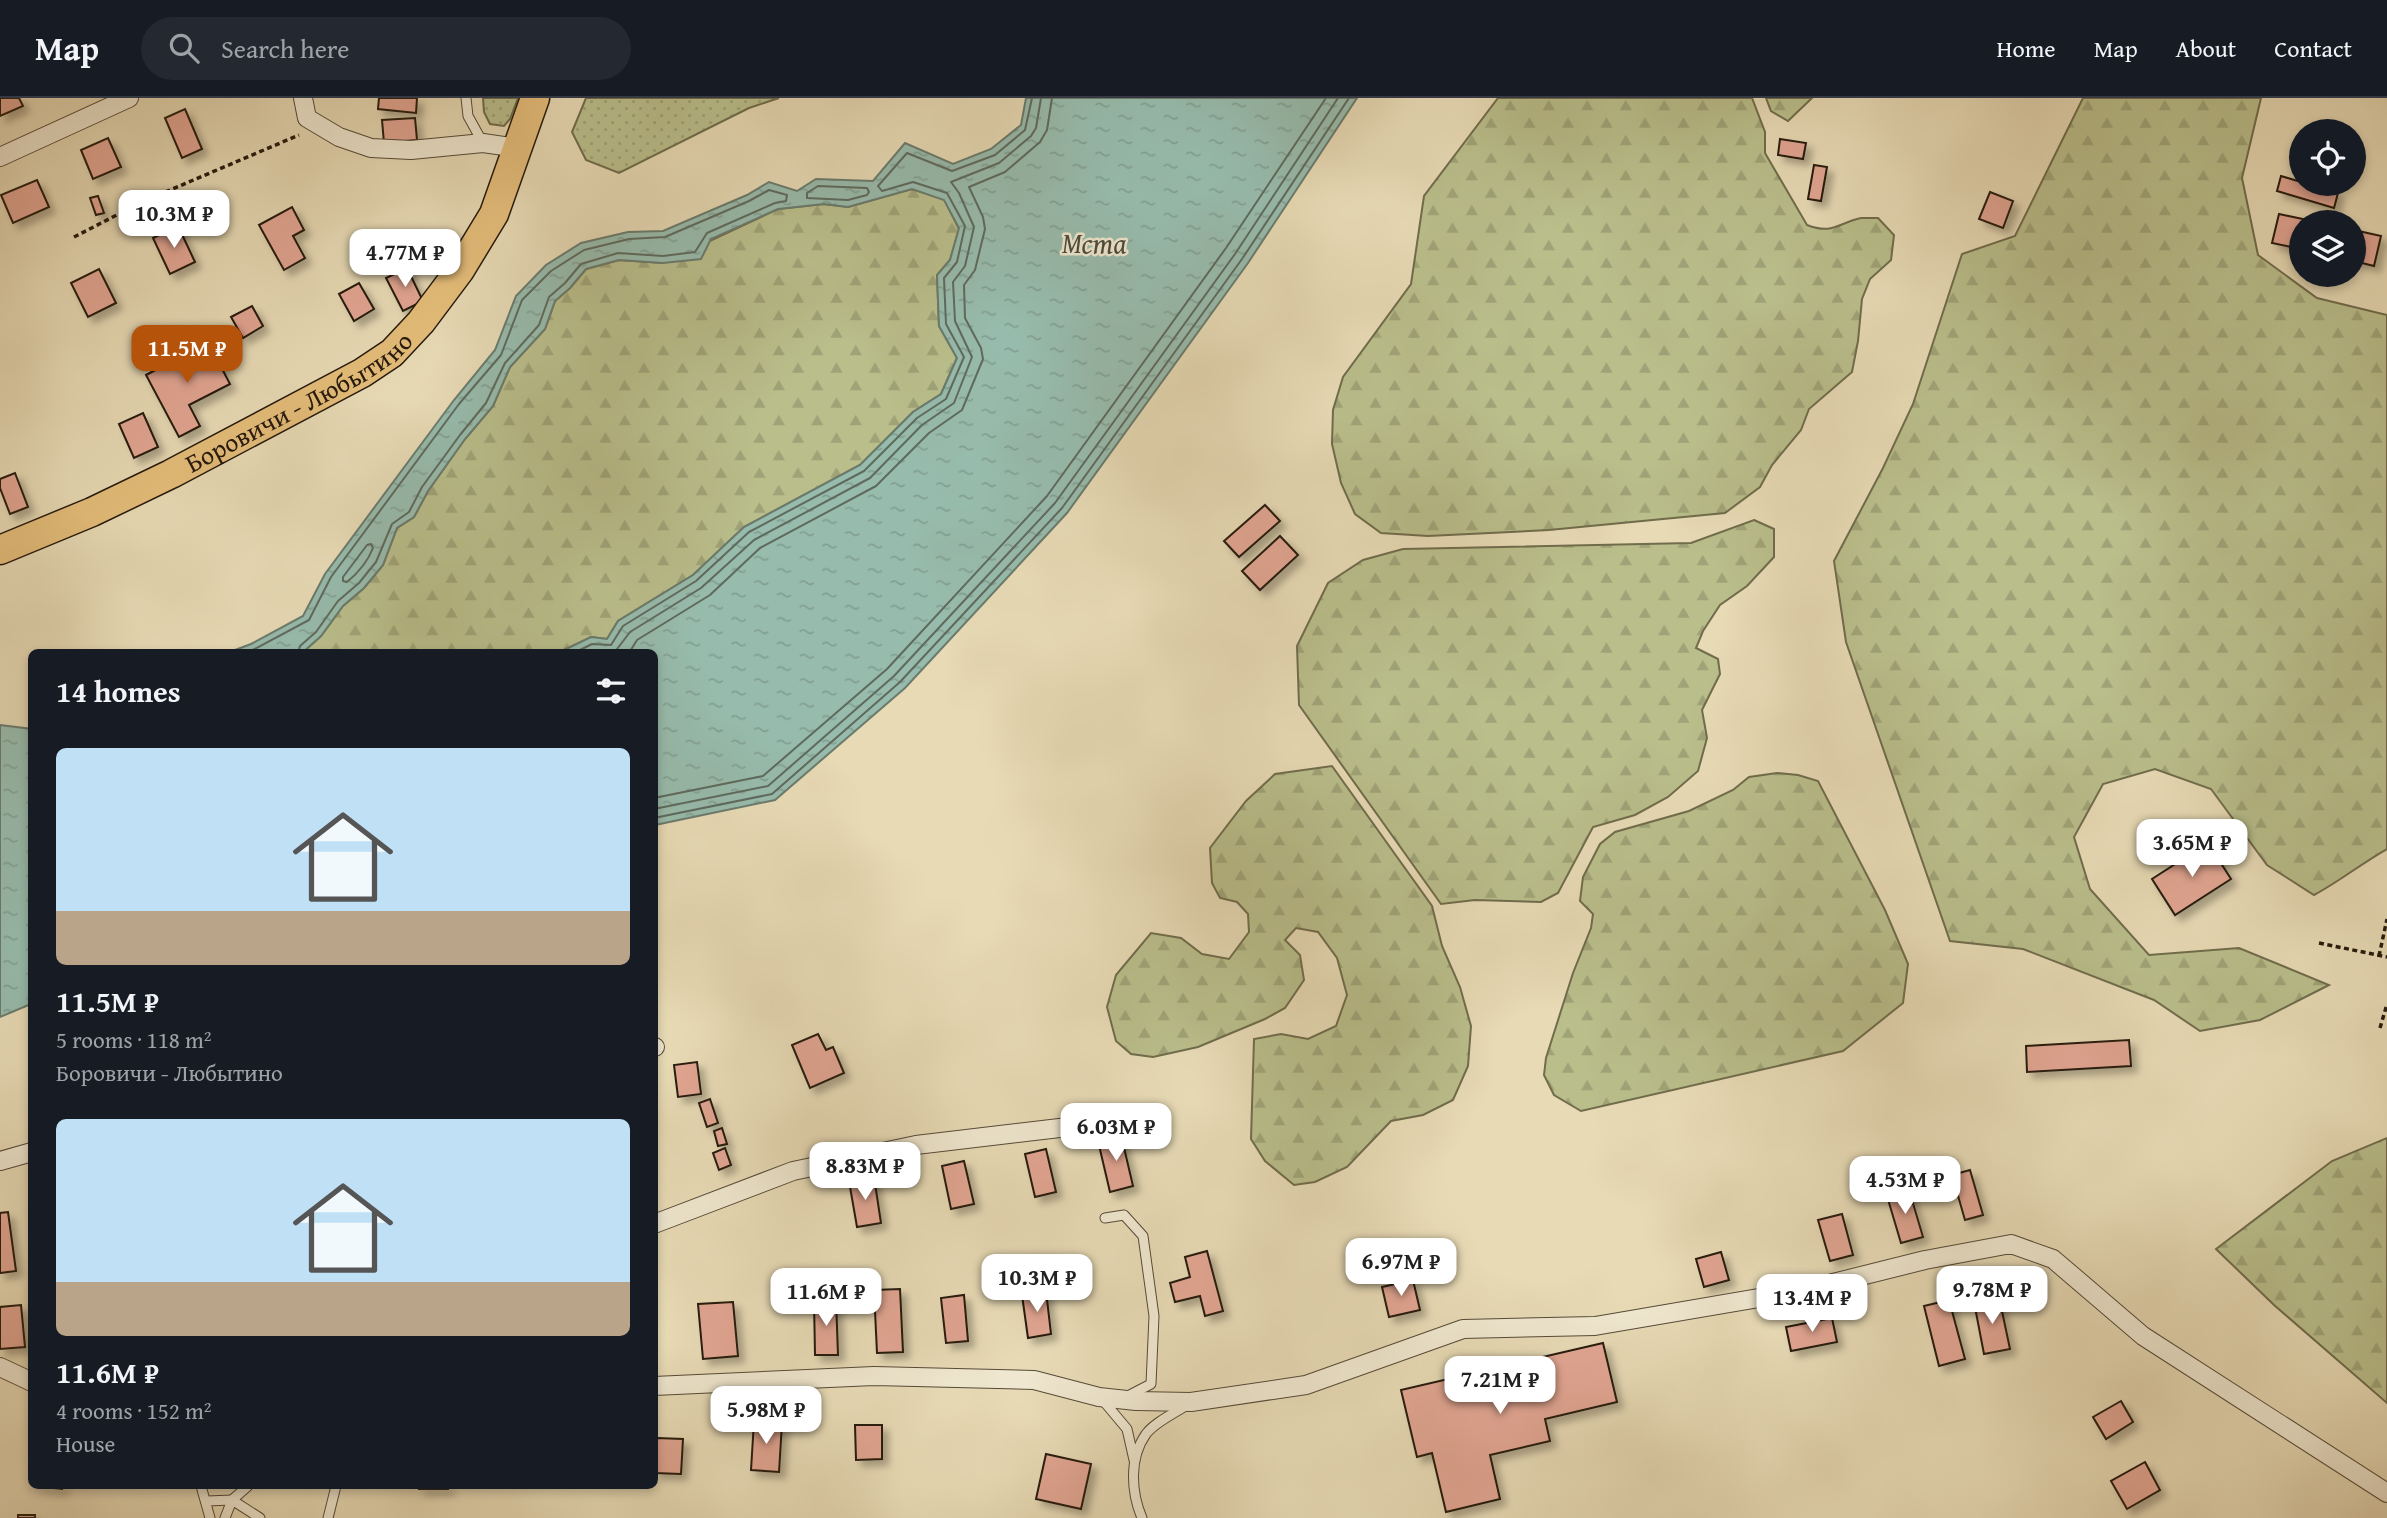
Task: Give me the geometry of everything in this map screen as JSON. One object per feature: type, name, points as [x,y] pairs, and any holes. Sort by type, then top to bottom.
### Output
[{"type":"main road","name":"Боровичи - Любытино","points":[[0,550],[92,512],[171,474],[362,373],[392,353],[421,323],[460,271],[494,214],[531,110]]},
{"type":"street","points":[[0,157],[129,98]]},
{"type":"street","points":[[303,98],[307,118],[339,137],[371,148],[411,150],[483,143],[518,148]]},
{"type":"street","points":[[658,1222],[793,1171],[916,1145],[1068,1127]]},
{"type":"street","points":[[0,1161],[28,1153]]},
{"type":"street","points":[[658,1386],[874,1376],[1034,1380],[1100,1397],[1191,1402],[1306,1385],[1463,1329],[1595,1326],[1805,1290],[1925,1261],[2011,1244],[2053,1259],[2143,1336],[2387,1493]]},
{"type":"street","points":[[0,1367],[28,1380]]},
{"type":"lane","points":[[466,98],[468,116],[483,143]]},
{"type":"lane","points":[[1105,1218],[1124,1215],[1143,1236],[1154,1316],[1151,1384],[1121,1399]]},
{"type":"lane","points":[[1100,1397],[1127,1429],[1134,1460],[1135,1501],[1142,1518]]},
{"type":"lane","points":[[1134,1460],[1147,1432],[1191,1402]]},
{"type":"lane","points":[[202,1489],[210,1518]]},
{"type":"lane","points":[[225,1518],[232,1500],[245,1489]]},
{"type":"lane","points":[[328,1518],[335,1489]]},
{"type":"lane","points":[[206,1501],[232,1500],[260,1518]]},
{"type":"path","points":[[74,237],[142,202],[321,126]]},
{"type":"path","points":[[2379,956],[2387,919]]},
{"type":"path","points":[[2319,943],[2387,957]]},
{"type":"path","points":[[2380,1028],[2387,1004]]},
{"type":"green space","points":[[483,98],[518,98],[510,119],[504,126],[490,124],[484,112]]},
{"type":"green space","points":[[586,98],[779,98],[749,108],[619,173],[586,160],[572,132]]},
{"type":"green space","points":[[1498,98],[1752,98],[1765,132],[1765,153],[1807,225],[1823,229],[1861,218],[1878,218],[1894,235],[1891,260],[1870,279],[1862,299],[1852,372],[1809,409],[1801,430],[1772,465],[1760,487],[1725,513],[1549,530],[1428,536],[1381,533],[1355,514],[1341,483],[1332,444],[1333,410],[1343,377],[1411,284],[1424,196]]},
{"type":"green space","points":[[1766,98],[1812,98],[1788,121],[1771,111]]},
{"type":"green space","points":[[2083,98],[2261,98],[2242,178],[2258,255],[2289,278],[2289,287],[2302,287],[2317,298],[2387,315],[2387,849],[2314,895],[2267,865],[2211,789],[2155,769],[2103,784],[2074,837],[2090,889],[2149,955],[2239,948],[2329,985],[2260,1020],[2200,1031],[2154,1000],[2023,949],[1950,941],[1846,642],[1834,561],[1913,404],[1962,254],[2015,236]]},
{"type":"green space","points":[[912,189],[944,199],[959,229],[950,260],[937,275],[939,326],[957,358],[941,394],[913,412],[860,465],[744,527],[693,575],[618,621],[607,639],[591,637],[566,649],[306,649],[383,565],[397,528],[414,517],[428,491],[465,439],[493,406],[510,367],[545,329],[555,301],[586,269],[619,260],[663,263],[778,209],[824,204],[848,207]]},
{"type":"green space","points":[[1754,520],[1774,529],[1774,557],[1747,586],[1720,605],[1703,631],[1696,648],[1718,659],[1720,674],[1702,710],[1707,738],[1698,771],[1668,797],[1635,815],[1593,827],[1558,893],[1541,902],[1475,900],[1441,904],[1299,705],[1297,646],[1328,583],[1363,560],[1403,549],[1691,543]]},
{"type":"green space","points":[[1332,766],[1432,906],[1442,946],[1460,987],[1471,1026],[1468,1066],[1453,1100],[1423,1115],[1391,1121],[1347,1167],[1315,1182],[1294,1185],[1265,1161],[1251,1139],[1254,1039],[1281,1034],[1308,1039],[1336,1026],[1347,995],[1337,958],[1318,932],[1296,928],[1285,940],[1300,955],[1304,980],[1285,1008],[1198,1047],[1153,1057],[1131,1054],[1116,1041],[1107,1007],[1116,975],[1151,933],[1181,938],[1202,954],[1229,959],[1249,932],[1248,914],[1237,902],[1220,898],[1212,883],[1210,848],[1246,801],[1275,774]]},
{"type":"green space","points":[[1777,773],[1818,781],[1885,910],[1908,964],[1903,1003],[1843,1051],[1581,1111],[1554,1095],[1544,1075],[1546,1058],[1573,973],[1591,928],[1593,914],[1580,901],[1583,877],[1600,844],[1615,832],[1689,811],[1733,790],[1749,777]]},
{"type":"green space","points":[[2387,1138],[2387,1403],[2274,1305],[2216,1249],[2332,1161]]},
{"type":"water","name":"Мста","points":[[1026,98],[1357,98],[1248,263],[1067,513],[905,688],[775,800],[658,824],[658,649],[566,649],[591,637],[607,639],[618,621],[693,575],[744,527],[860,465],[913,412],[941,394],[957,358],[939,326],[937,275],[950,260],[959,228],[944,200],[912,189],[848,207],[824,204],[778,209],[711,239],[701,259],[663,263],[619,260],[586,269],[555,301],[545,329],[510,367],[493,406],[465,439],[428,491],[414,517],[397,528],[383,565],[364,588],[343,606],[321,636],[306,649],[238,649],[303,616],[325,574],[454,400],[495,350],[516,296],[546,265],[581,243],[628,232],[663,231],[747,195],[769,182],[797,191],[816,179],[873,181],[905,143],[953,164],[991,149],[1021,125]]},
{"type":"water","points":[[0,725],[28,728],[28,1005],[0,1017]]},
{"type":"building","points":[[0,98],[19,98],[23,106],[0,116]]},
{"type":"building","points":[[379,98],[417,98],[416,113],[378,109]]},
{"type":"building","points":[[185,109],[202,149],[182,158],[165,118]]},
{"type":"building","points":[[415,118],[417,140],[384,143],[382,120]]},
{"type":"building","points":[[108,138],[121,167],[93,179],[81,150]]},
{"type":"building","points":[[1780,139],[1806,143],[1803,159],[1778,155]]},
{"type":"building","points":[[1814,165],[1827,167],[1821,201],[1808,199]]},
{"type":"building","points":[[2281,176],[2289,178],[2289,195],[2277,191]]},
{"type":"building","points":[[37,180],[49,207],[13,223],[1,195]]},
{"type":"building","points":[[1990,192],[2013,201],[2003,228],[1979,219]]},
{"type":"building","points":[[98,196],[104,213],[96,215],[90,198]]},
{"type":"building","points":[[2294,196],[2337,196],[2334,208]]},
{"type":"building","points":[[292,207],[304,230],[293,236],[305,258],[284,270],[259,225]]},
{"type":"building","points":[[2279,214],[2289,216],[2289,247],[2272,243]]},
{"type":"building","points":[[178,226],[195,262],[170,274],[153,238]]},
{"type":"building","points":[[2366,233],[2381,236],[2374,266],[2366,264]]},
{"type":"building","points":[[407,268],[423,301],[403,311],[386,278]]},
{"type":"building","points":[[99,269],[116,303],[88,317],[71,283]]},
{"type":"building","points":[[359,283],[374,309],[354,321],[339,294]]},
{"type":"building","points":[[252,306],[263,326],[243,338],[231,317]]},
{"type":"building","points":[[208,342],[230,384],[189,405],[200,426],[179,437],[146,375]]},
{"type":"building","points":[[143,413],[158,447],[134,458],[119,424]]},
{"type":"building","points":[[15,473],[28,507],[10,514],[0,488],[0,479]]},
{"type":"building","points":[[1265,505],[1280,521],[1239,557],[1224,541]]},
{"type":"building","points":[[1280,536],[1298,555],[1260,590],[1242,571]]},
{"type":"building","points":[[2208,843],[2231,879],[2175,915],[2152,879]]},
{"type":"building","points":[[818,1034],[826,1050],[833,1047],[844,1073],[810,1088],[792,1045]]},
{"type":"building","points":[[2129,1040],[2131,1066],[2027,1072],[2026,1046]]},
{"type":"building","points":[[697,1062],[701,1094],[678,1097],[674,1065]]},
{"type":"building","points":[[710,1099],[718,1123],[707,1127],[699,1103]]},
{"type":"building","points":[[722,1128],[727,1144],[718,1146],[714,1131]]},
{"type":"building","points":[[1121,1135],[1133,1186],[1110,1192],[1098,1141]]},
{"type":"building","points":[[725,1148],[731,1165],[719,1170],[713,1153]]},
{"type":"building","points":[[1046,1149],[1056,1192],[1035,1197],[1025,1154]]},
{"type":"building","points":[[964,1161],[974,1204],[951,1209],[942,1166]]},
{"type":"building","points":[[1970,1170],[1983,1215],[1965,1220],[1952,1175]]},
{"type":"building","points":[[874,1177],[881,1223],[857,1227],[849,1181]]},
{"type":"building","points":[[1909,1190],[1923,1237],[1901,1243],[1887,1196]]},
{"type":"building","points":[[8,1212],[16,1271],[0,1273],[0,1213]]},
{"type":"building","points":[[1842,1214],[1853,1255],[1830,1261],[1818,1220]]},
{"type":"building","points":[[1207,1251],[1223,1311],[1205,1316],[1200,1296],[1175,1302],[1170,1283],[1190,1277],[1185,1257]]},
{"type":"building","points":[[1721,1252],[1729,1280],[1704,1287],[1696,1259]]},
{"type":"building","points":[[1413,1280],[1420,1310],[1389,1317],[1382,1287]]},
{"type":"building","points":[[900,1289],[903,1352],[877,1353],[874,1290]]},
{"type":"building","points":[[1046,1291],[1051,1334],[1028,1338],[1022,1295]]},
{"type":"building","points":[[964,1295],[968,1341],[946,1343],[941,1298]]},
{"type":"building","points":[[1999,1297],[2010,1349],[1984,1354],[1974,1302]]},
{"type":"building","points":[[814,1300],[836,1300],[838,1355],[815,1355]]},
{"type":"building","points":[[1949,1300],[1965,1359],[1939,1366],[1924,1306]]},
{"type":"building","points":[[733,1302],[738,1356],[703,1359],[698,1304]]},
{"type":"building","points":[[21,1305],[25,1347],[0,1349],[0,1307]]},
{"type":"building","points":[[1832,1318],[1837,1342],[1791,1351],[1786,1327]]},
{"type":"building","points":[[1603,1343],[1617,1402],[1545,1419],[1550,1441],[1490,1455],[1500,1499],[1446,1512],[1432,1453],[1417,1457],[1401,1390]]},
{"type":"building","points":[[2121,1401],[2133,1422],[2106,1439],[2093,1417]]},
{"type":"building","points":[[754,1421],[782,1423],[779,1472],[751,1470]]},
{"type":"building","points":[[855,1425],[882,1425],[882,1459],[856,1460]]},
{"type":"building","points":[[658,1438],[683,1439],[681,1474],[658,1473]]},
{"type":"building","points":[[1046,1454],[1091,1464],[1081,1509],[1036,1499]]},
{"type":"building","points":[[2145,1462],[2160,1490],[2127,1509],[2111,1481]]},
{"type":"building","points":[[18,1515],[35,1515],[35,1518],[18,1518]]}]
